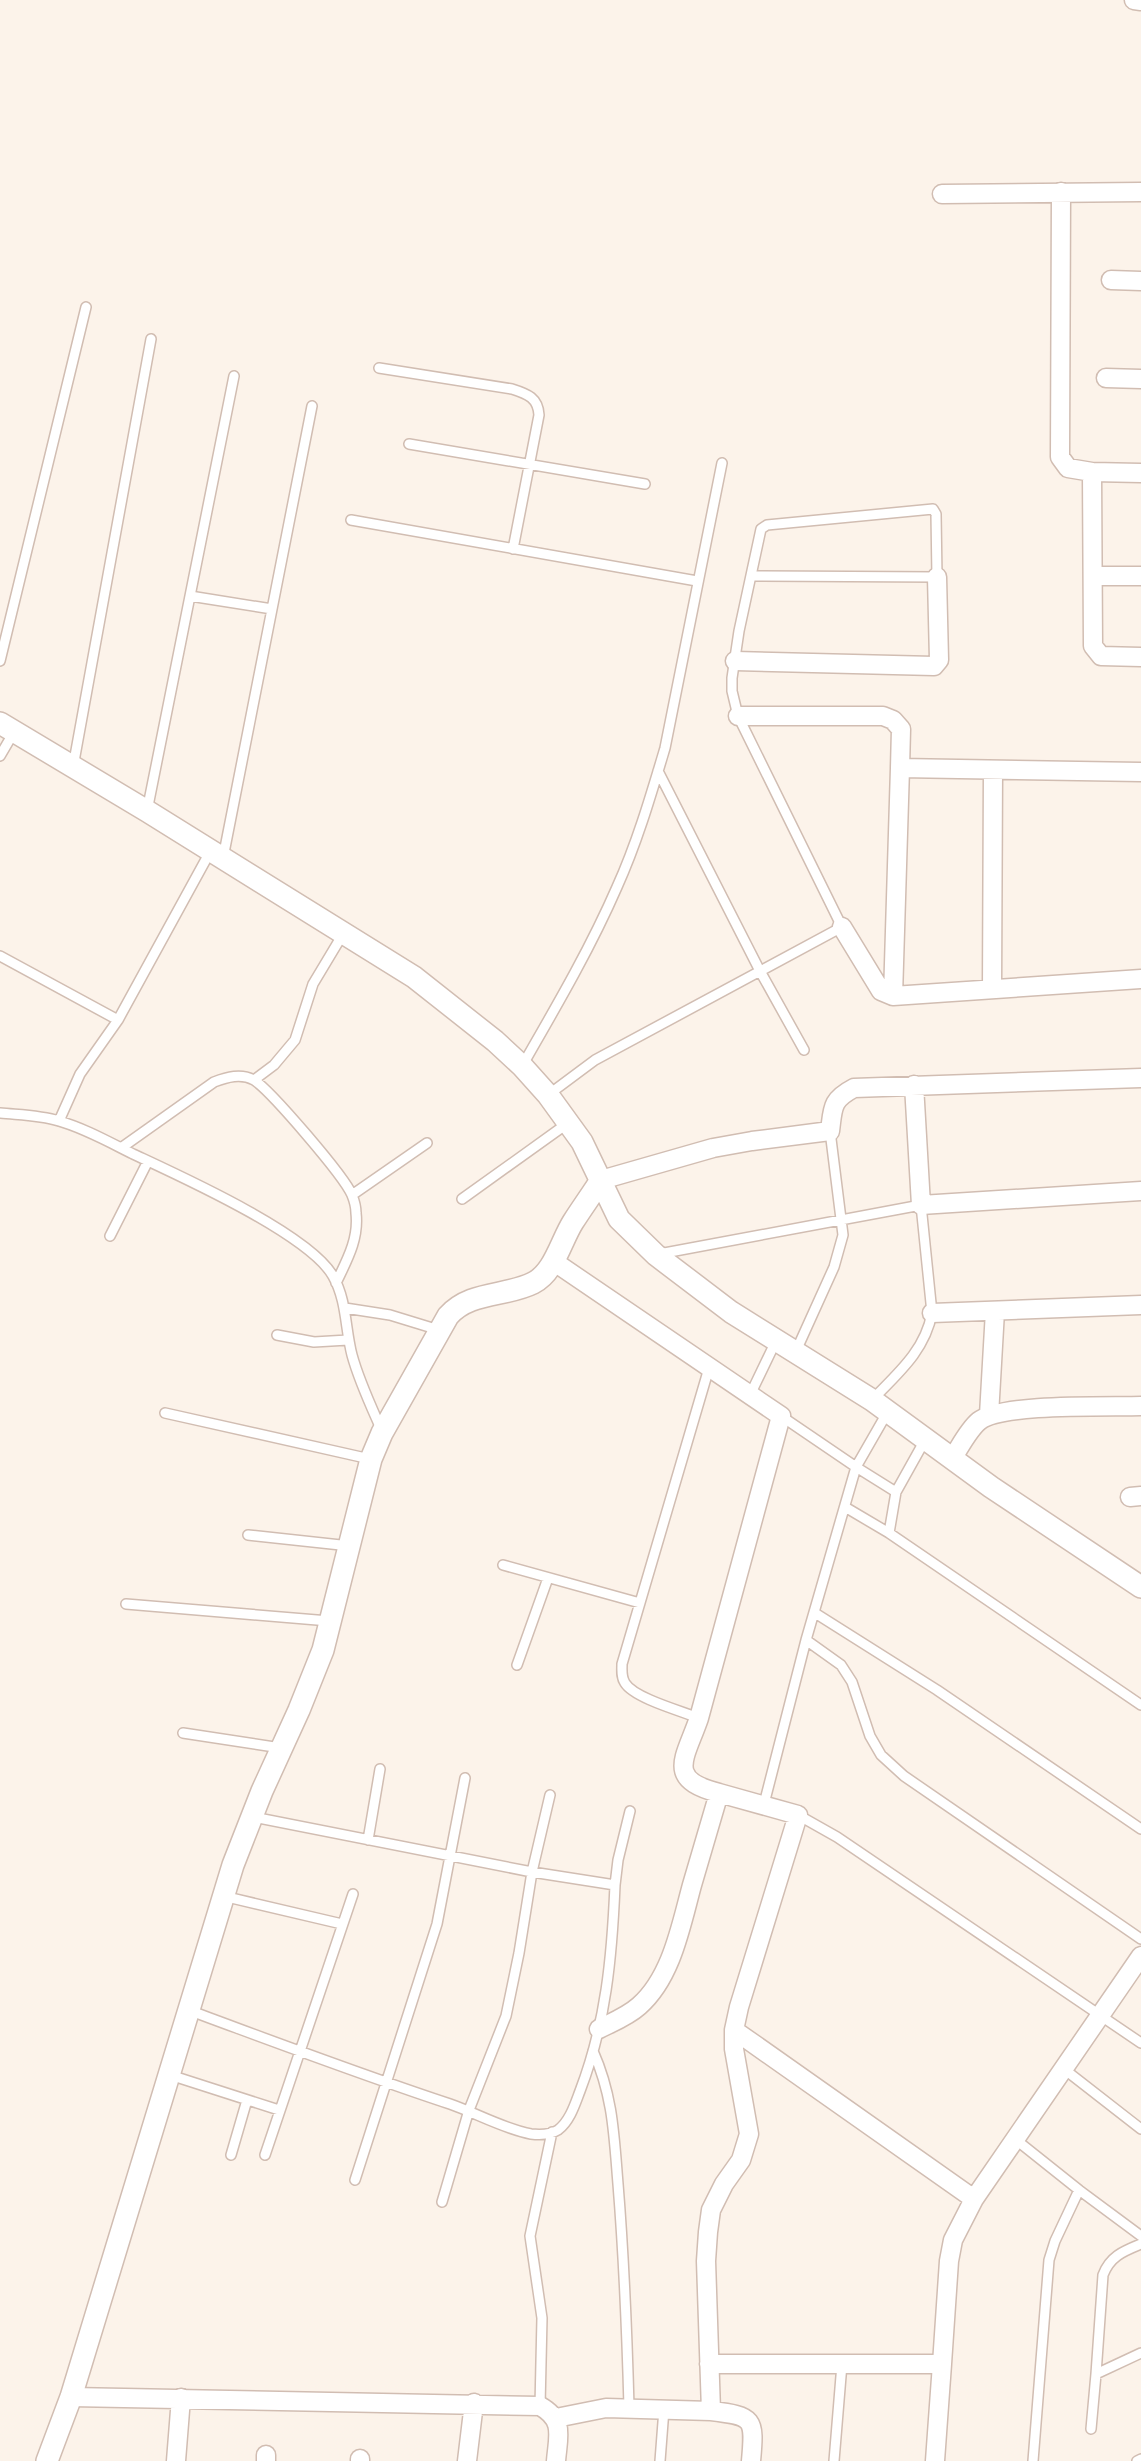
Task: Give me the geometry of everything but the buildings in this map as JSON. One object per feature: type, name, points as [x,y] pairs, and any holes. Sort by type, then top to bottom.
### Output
[{"type":"street","points":[[1134,0],[1141,1]]},
{"type":"street","points":[[1061,192],[1060,457],[1068,468],[1092,472],[1141,473]]},
{"type":"street","points":[[942,194],[1141,192]]},
{"type":"street","points":[[1111,280],[1141,281]]},
{"type":"street","points":[[1106,378],[1141,380]]},
{"type":"street","points":[[1092,472],[1093,646],[1101,656],[1141,657]]},
{"type":"street","points":[[1093,576],[1141,576]]},
{"type":"street","points":[[735,661],[934,666],[939,660],[936,577]]},
{"type":"street","points":[[738,716],[883,716],[893,720],[901,729],[893,996]]},
{"type":"street","points":[[7,728],[147,811],[414,977],[495,1041],[548,1095],[582,1142],[620,1219],[656,1255],[731,1311],[880,1406],[952,1459],[1141,1587]]},
{"type":"street","points":[[900,768],[1141,772]]},
{"type":"street","points":[[992,989],[993,770]]},
{"type":"street","points":[[842,927],[881,991],[893,996],[1141,979]]},
{"type":"street","points":[[47,2461],[71,2397],[223,1896],[251,1817],[313,1679],[351,1546],[371,1460],[382,1433],[439,1330],[456,1308],[469,1301],[534,1283],[543,1276],[574,1221],[601,1180],[713,1148],[830,1131],[833,1105],[840,1095],[854,1089],[914,1084],[1141,1078]]},
{"type":"street","points":[[914,1084],[921,1205],[1141,1191]]},
{"type":"street","points":[[553,1261],[781,1416],[699,1718],[684,1761],[683,1773],[689,1782],[702,1788],[798,1815],[739,2007],[735,2030],[734,2049],[749,2134],[741,2160],[724,2184],[711,2210],[706,2261],[711,2411]]},
{"type":"street","points":[[932,1313],[1141,1305]]},
{"type":"street","points":[[989,1415],[995,1311]]},
{"type":"street","points":[[952,1459],[978,1422],[989,1415],[1017,1409],[1141,1406]]},
{"type":"street","points":[[599,2029],[640,2006],[655,1987],[667,1964],[678,1936],[719,1792]]},
{"type":"street","points":[[935,2461],[949,2261],[953,2240],[974,2199],[1141,1956]]},
{"type":"street","points":[[735,2030],[974,2199]]},
{"type":"street","points":[[709,2364],[942,2364]]},
{"type":"street","points":[[71,2397],[540,2406],[556,2418],[558,2426],[556,2461]]},
{"type":"street","points":[[176,2461],[181,2398]]},
{"type":"street","points":[[467,2461],[474,2403]]},
{"type":"street","points":[[556,2418],[606,2408],[711,2411],[735,2414],[747,2418],[752,2425],[754,2436],[752,2461]]},
{"type":"lane","points":[[0,661],[86,307]]},
{"type":"lane","points":[[74,767],[151,339]]},
{"type":"lane","points":[[379,368],[512,389],[526,393],[535,400],[539,415],[513,549]]},
{"type":"lane","points":[[147,811],[234,376]]},
{"type":"lane","points":[[59,1121],[80,1074],[118,1020],[217,856],[272,609],[312,406]]},
{"type":"lane","points":[[409,444],[645,484]]},
{"type":"lane","points":[[522,1066],[576,973],[618,886],[658,771],[665,748],[722,463]]},
{"type":"lane","points":[[548,1095],[595,1060],[842,927],[738,716],[732,691],[735,661],[751,576],[761,529],[767,525],[933,509],[936,514],[936,577],[751,576]]},
{"type":"lane","points":[[351,520],[697,581]]},
{"type":"lane","points":[[190,596],[272,609]]},
{"type":"lane","points":[[0,756],[7,728]]},
{"type":"lane","points":[[658,771],[760,971],[804,1050]]},
{"type":"lane","points":[[254,1080],[274,1065],[295,1040],[313,984],[343,934]]},
{"type":"lane","points":[[0,956],[118,1020]]},
{"type":"lane","points":[[121,1148],[214,1082],[227,1077],[241,1076],[254,1080],[289,1116],[344,1182],[352,1196],[356,1212],[355,1240],[336,1282]]},
{"type":"lane","points":[[0,1113],[59,1121],[121,1148],[288,1236],[324,1263],[336,1282],[345,1308],[348,1340],[355,1366],[382,1433]]},
{"type":"lane","points":[[462,1199],[568,1122]]},
{"type":"lane","points":[[795,1353],[834,1267],[843,1235],[830,1131]]},
{"type":"lane","points":[[352,1196],[427,1143]]},
{"type":"lane","points":[[110,1236],[148,1161]]},
{"type":"lane","points":[[656,1255],[921,1205],[932,1313],[929,1329],[922,1344],[880,1406],[856,1467],[806,1640],[764,1804]]},
{"type":"lane","points":[[345,1308],[390,1315],[439,1330]]},
{"type":"lane","points":[[277,1335],[314,1342],[348,1340]]},
{"type":"lane","points":[[750,1395],[776,1341]]},
{"type":"lane","points":[[699,1718],[640,1695],[629,1688],[624,1681],[622,1664],[709,1368]]},
{"type":"lane","points":[[165,1413],[371,1460]]},
{"type":"lane","points":[[781,1416],[896,1492]]},
{"type":"lane","points":[[889,1533],[896,1492],[925,1440]]},
{"type":"lane","points":[[845,1507],[889,1533],[1141,1705]]},
{"type":"lane","points":[[248,1535],[351,1546]]},
{"type":"lane","points":[[503,1565],[640,1604]]},
{"type":"lane","points":[[517,1665],[548,1578]]},
{"type":"lane","points":[[126,1604],[331,1621]]},
{"type":"lane","points":[[815,1613],[937,1690],[1141,1828]]},
{"type":"lane","points":[[806,1640],[841,1665],[852,1682],[870,1736],[881,1755],[904,1776],[1141,1939]]},
{"type":"lane","points":[[183,1733],[281,1748]]},
{"type":"lane","points":[[368,1840],[380,1769]]},
{"type":"lane","points":[[355,2180],[437,1924],[465,1778]]},
{"type":"lane","points":[[442,2202],[469,2110],[506,2016],[532,1872],[550,1795]]},
{"type":"lane","points":[[188,2010],[469,2110],[524,2132],[542,2135],[559,2129],[568,2119],[574,2106],[599,2029],[609,1984],[618,1860],[630,1811]]},
{"type":"lane","points":[[798,1815],[837,1837],[1141,2043]]},
{"type":"lane","points":[[251,1817],[532,1872],[615,1885]]},
{"type":"lane","points":[[265,2155],[353,1894]]},
{"type":"lane","points":[[223,1896],[342,1924]]},
{"type":"lane","points":[[593,2050],[609,2093],[612,2118],[625,2286],[629,2408]]},
{"type":"lane","points":[[1064,2069],[1141,2128]]},
{"type":"lane","points":[[168,2075],[279,2110]]},
{"type":"lane","points":[[231,2155],[247,2100]]},
{"type":"lane","points":[[540,2406],[542,2318],[530,2236],[552,2132]]},
{"type":"lane","points":[[1016,2139],[1141,2236]]},
{"type":"lane","points":[[1033,2461],[1049,2260],[1055,2241],[1079,2190]]},
{"type":"lane","points":[[1091,2429],[1103,2275],[1107,2264],[1114,2257],[1141,2244]]},
{"type":"lane","points":[[1096,2374],[1141,2354]]},
{"type":"lane","points":[[834,2461],[842,2364]]},
{"type":"lane","points":[[660,2461],[664,2409]]}]
